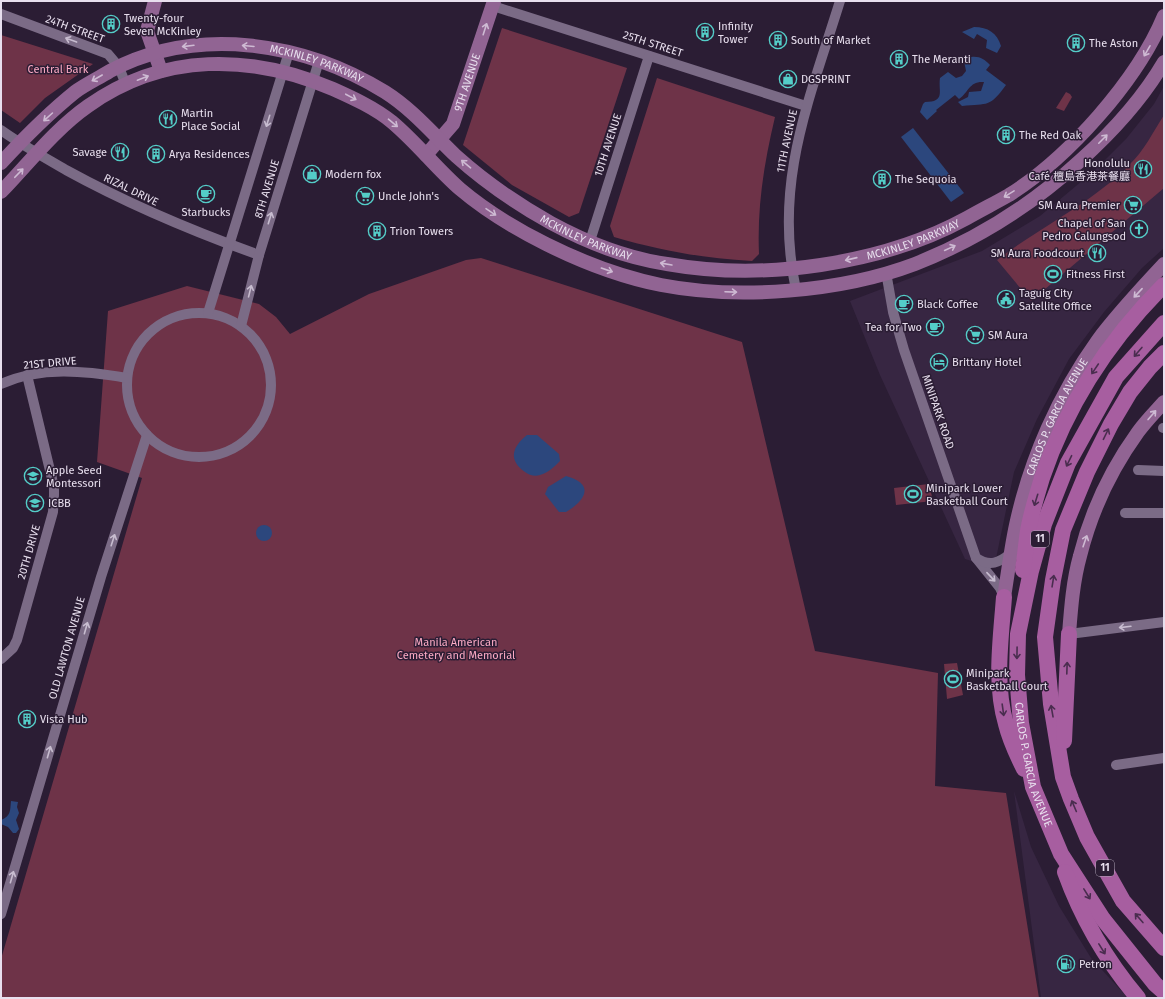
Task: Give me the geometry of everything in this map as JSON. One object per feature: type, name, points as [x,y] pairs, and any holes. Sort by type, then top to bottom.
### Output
[{"type":"main road","points":[[155,1],[147,31],[161,71]]},
{"type":"main road","name":"9TH AVENUE","points":[[426,155],[453,124],[493,3]]},
{"type":"main road","name":"MCKINLEY PARKWAY","points":[[1,163],[20,143],[77,91],[119,67],[154,52],[199,45],[246,45],[289,52],[319,61],[355,76],[386,93],[402,105],[440,139],[457,157],[503,194],[555,225],[590,241],[638,258],[667,264],[726,270],[791,268],[835,262],[901,246],[956,224],[1010,194],[1048,167],[1092,123],[1138,66],[1156,35],[1164,16]]},
{"type":"main road","name":"MCKINLEY PARKWAY","points":[[1,192],[67,123],[88,106],[126,84],[161,71],[198,64],[224,63],[268,67],[313,80],[347,95],[390,120],[460,188],[496,215],[546,244],[603,268],[661,285],[734,292],[796,290],[840,284],[914,264],[997,225],[1058,181],[1106,138],[1155,78],[1164,62]]},
{"type":"main road","name":"CARLOS P. GARCIA AVENUE","points":[[1004,597],[1016,524],[1030,475],[1048,428],[1071,383],[1098,340],[1127,304],[1164,264]]},
{"type":"main road","points":[[1018,634],[1028,530],[1039,488],[1056,443],[1079,394],[1106,351],[1123,329],[1164,285]]},
{"type":"main road","name":"CARLOS P. GARCIA AVENUE","points":[[1164,323],[1116,377],[1068,463],[1044,524],[1031,571],[1018,634],[1017,675],[1021,723],[1033,787],[1062,854],[1103,919],[1155,984],[1164,992]]},
{"type":"main road","name":"11","points":[[1164,354],[1150,367],[1130,392],[1111,424],[1087,472],[1063,530],[1053,580],[1045,637],[1051,704],[1063,777],[1087,836],[1123,900],[1164,948]]},
{"type":"main road","points":[[1063,777],[1069,634],[1073,589],[1080,556],[1092,520],[1114,470],[1138,431],[1164,402]]},
{"type":"main road","points":[[1004,597],[1000,660],[1000,685],[1004,718],[1010,738],[1033,787]]},
{"type":"main road","points":[[1054,836],[1072,891],[1086,923],[1115,969],[1138,998]]},
{"type":"street","name":"11TH AVENUE","points":[[796,290],[791,268],[789,213],[791,176],[806,106],[840,1]]},
{"type":"street","name":"25TH STREET","points":[[493,3],[649,56],[806,106]]},
{"type":"street","name":"24TH STREET","points":[[1,14],[108,54],[119,67],[126,84]]},
{"type":"street","name":"8TH AVENUE","points":[[208,313],[289,52]]},
{"type":"street","name":"10TH AVENUE","points":[[590,241],[649,56]]},
{"type":"street","name":"8TH AVENUE","points":[[241,326],[259,255],[319,61]]},
{"type":"street","name":"RIZAL DRIVE","points":[[1,130],[37,153],[126,202],[230,245],[259,255]]},
{"type":"street","name":"MINIPARK ROAD","points":[[886,272],[893,312],[904,350],[976,558],[1000,588],[1004,597]]},
{"type":"street","points":[[196,313],[208,313],[225,318],[241,326],[258,342],[268,364],[271,375],[270,398],[264,415],[255,430],[237,446],[227,451],[199,457],[170,451],[158,444],[147,435],[130,408],[126,388],[127,378],[129,366],[138,346],[154,329],[174,317],[196,313]]},
{"type":"street","name":"21ST DRIVE","points":[[1,384],[27,375],[76,371],[127,378]]},
{"type":"street","name":"20TH DRIVE","points":[[1,659],[13,648],[17,640],[53,512],[54,487],[27,375]]},
{"type":"street","name":"OLD LAWTON AVENUE","points":[[1,914],[100,577],[147,435]]},
{"type":"street","points":[[1138,470],[1164,471]]},
{"type":"street","points":[[1125,513],[1164,513]]},
{"type":"street","points":[[976,558],[984,563],[997,563],[1011,553]]},
{"type":"street","points":[[1069,634],[1164,622]]},
{"type":"street","points":[[1116,765],[1164,758]]},
{"type":"shaded area","name":"SM Aura","points":[[1164,86],[1164,248],[1142,268],[1104,312],[1069,359],[1037,419],[1014,472],[994,568],[965,559],[880,375],[850,301],[982,251],[1040,216],[1094,171],[1126,139],[1154,104]]},
{"type":"shaded area","points":[[1014,791],[1031,847],[1059,906],[1091,958],[1128,998],[1041,998]]},
{"type":"green space","points":[[502,28],[627,68],[579,213],[569,217],[512,185],[463,145]]},
{"type":"green space","name":"Central Bark","points":[[1,35],[93,64],[45,98],[20,123],[1,110]]},
{"type":"green space","points":[[657,78],[775,117],[760,202],[759,254],[752,261],[682,253],[614,237],[610,226]]},
{"type":"green space","points":[[1066,92],[1072,97],[1064,111],[1056,108]]},
{"type":"green space","points":[[1164,115],[1164,188],[1031,301],[997,260],[1098,192],[1114,179],[1139,154]]},
{"type":"green space","name":"Manila American Cemetery and Memorial","points":[[481,258],[742,342],[815,651],[938,673],[935,786],[1006,793],[1039,998],[1,998],[1,959],[142,478],[97,462],[108,311],[187,286],[259,304],[276,317],[290,334],[369,294],[466,260]]},
{"type":"green space","name":"Minipark Lower Basketball Court","points":[[929,484],[933,501],[896,505],[894,488]]},
{"type":"green space","name":"Minipark Basketball Court","points":[[957,663],[963,695],[947,699],[944,664]]},
{"type":"water","points":[[974,27],[984,28],[994,34],[1001,46],[997,53],[986,48],[987,40],[977,34],[974,39],[962,32]]},
{"type":"water","points":[[971,57],[982,58],[986,61],[990,65],[986,70],[1006,85],[996,98],[988,103],[962,106],[958,102],[968,97],[969,92],[981,91],[984,82],[975,83],[959,99],[955,95],[936,110],[937,111],[927,120],[920,112],[925,102],[932,102],[940,95],[940,78],[948,72],[956,78],[962,76],[966,71],[964,61]]},
{"type":"water","points":[[913,128],[964,193],[951,202],[901,137]]},
{"type":"water","points":[[527,435],[537,435],[559,454],[560,461],[551,470],[536,476],[530,475],[516,463],[514,458],[515,449]]},
{"type":"water","points":[[566,476],[581,483],[584,488],[584,492],[579,502],[573,507],[566,512],[559,512],[545,494],[548,487]]},
{"type":"water","points":[[264,525],[271,530],[272,533],[267,540],[264,541],[257,536],[256,533],[261,526]]},
{"type":"water","points":[[11,801],[18,802],[17,807],[19,813],[16,820],[19,829],[16,833],[13,833],[8,827],[1,824],[1,820],[7,817],[9,813]]},
{"type":"place","name":"Twenty-four Seven McKinley","points":[[111,24]]},
{"type":"place","name":"Infinity Tower","points":[[705,32]]},
{"type":"place","name":"South of Market","points":[[778,40]]},
{"type":"place","name":"The Aston","points":[[1076,43]]},
{"type":"place","name":"The Meranti","points":[[899,59]]},
{"type":"place","name":"DGSPRINT","points":[[788,79]]},
{"type":"place","name":"Martin Place Social","points":[[168,119]]},
{"type":"place","name":"The Red Oak","points":[[1006,135]]},
{"type":"place","name":"Savage","points":[[120,152]]},
{"type":"place","name":"Arya Residences","points":[[156,154]]},
{"type":"place","name":"Honolulu Café 檀島香港茶餐廳","points":[[1143,169]]},
{"type":"place","name":"Modern fox","points":[[312,174]]},
{"type":"place","name":"The Sequoia","points":[[882,179]]},
{"type":"place","name":"Starbucks","points":[[206,194]]},
{"type":"place","name":"Uncle John's","points":[[365,196]]},
{"type":"place","name":"SM Aura Premier","points":[[1133,205]]},
{"type":"place","name":"Chapel of San Pedro Calungsod","points":[[1139,229]]},
{"type":"place","name":"Trion Towers","points":[[377,231]]},
{"type":"place","name":"SM Aura Foodcourt","points":[[1097,253]]},
{"type":"place","name":"Fitness First","points":[[1053,274]]},
{"type":"place","name":"Taguig City Satellite Office","points":[[1006,299]]},
{"type":"place","name":"Black Coffee","points":[[904,304]]},
{"type":"place","name":"Tea for Two","points":[[935,327]]},
{"type":"place","name":"SM Aura","points":[[975,335]]},
{"type":"place","name":"Brittany Hotel","points":[[939,362]]},
{"type":"place","name":"Apple Seed Montessori","points":[[33,476]]},
{"type":"place","name":"Minipark Lower Basketball Court","points":[[913,494]]},
{"type":"place","name":"ICBB","points":[[35,503]]},
{"type":"place","name":"Minipark Basketball Court","points":[[953,679]]},
{"type":"place","name":"Vista Hub","points":[[27,719]]},
{"type":"place","name":"Petron","points":[[1066,964]]}]
